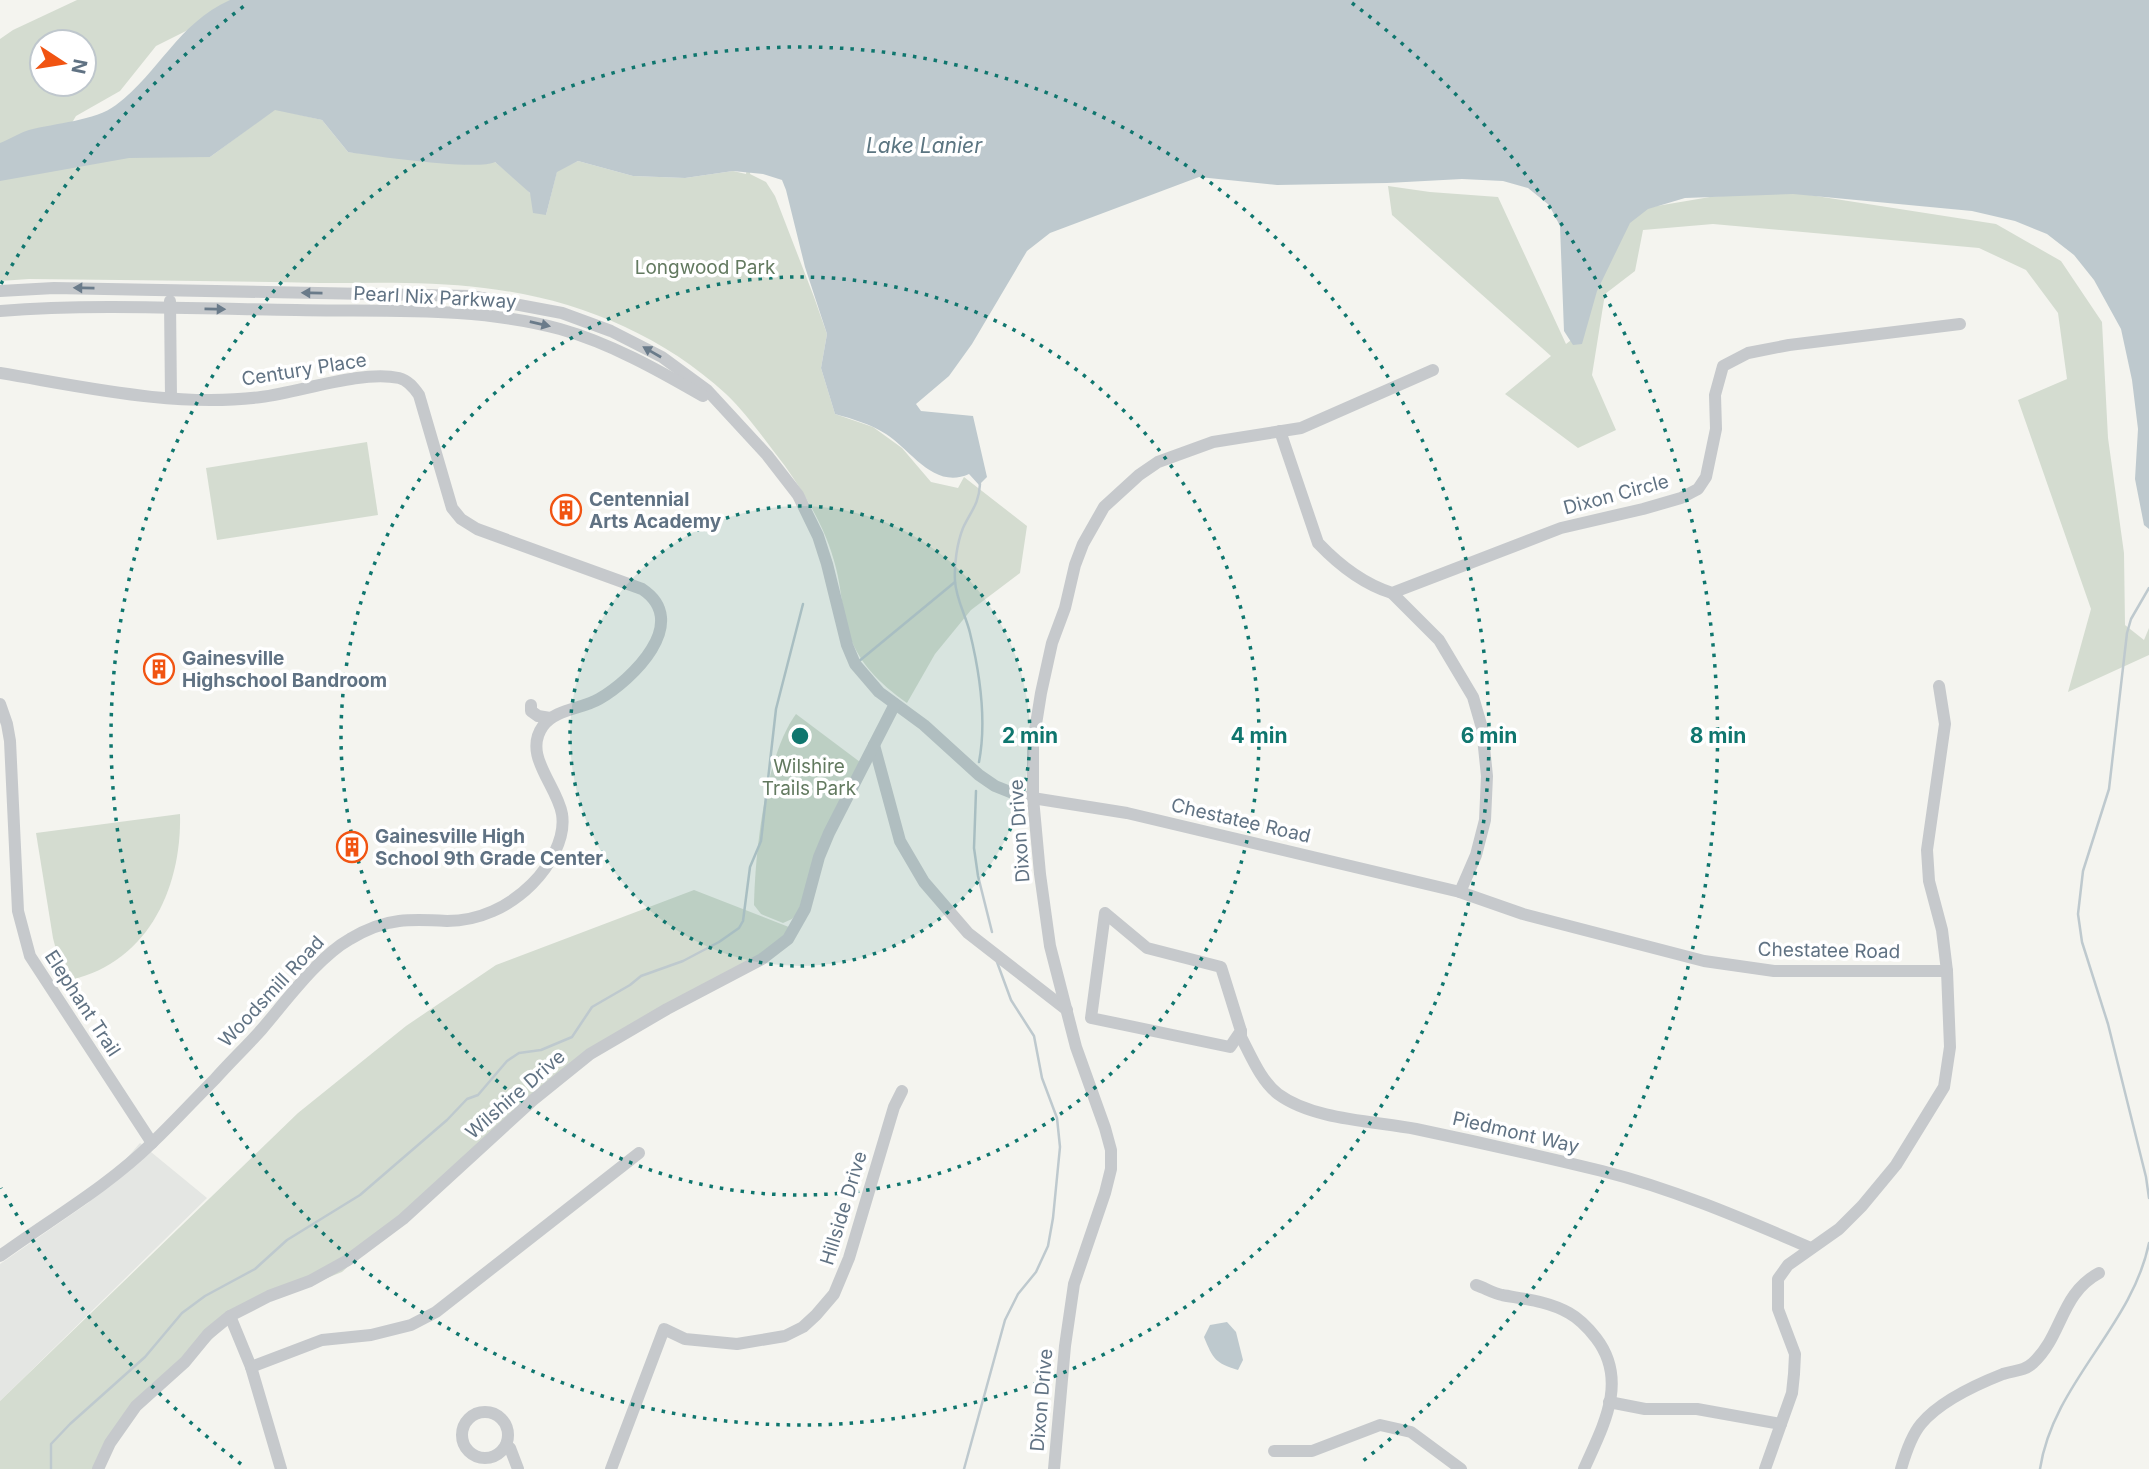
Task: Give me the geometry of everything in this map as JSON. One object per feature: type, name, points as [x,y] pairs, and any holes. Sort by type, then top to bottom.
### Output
[{"type":"street","name":"Pearl Nix Parkway","points":[[0,291],[54,288],[471,296],[530,305],[578,318],[638,344],[685,374],[725,408]]},
{"type":"street","points":[[168,290],[172,308],[171,398]]},
{"type":"street","name":"Pearl Nix Parkway","points":[[0,311],[172,308],[444,313],[500,317],[583,336],[632,357],[725,408]]},
{"type":"street","name":"Dixon Circle","points":[[1392,593],[1561,528],[1643,509],[1681,498],[1698,489],[1706,477],[1716,429],[1715,395],[1723,366],[1748,353],[1789,345],[1960,324]]},
{"type":"street","name":"Dixon Drive","points":[[1054,1469],[1074,1284],[1111,1169],[1111,1150],[1105,1128],[1076,1047],[1050,946],[1040,874],[1034,798],[1033,744],[1041,693],[1074,565],[1104,507],[1139,475],[1170,456],[1213,442],[1301,428],[1433,370]]},
{"type":"street","name":"Century Place","points":[[0,373],[171,398],[220,400],[262,397],[371,377],[398,378],[405,381],[419,395],[452,508],[469,524],[514,543],[635,585],[648,593],[660,614],[661,627],[658,637],[626,680],[592,703],[550,718]]},
{"type":"street","name":"Chestatee Road","points":[[725,408],[783,472],[798,495],[818,536],[855,664],[870,682],[924,724],[986,781],[1020,796],[1127,813],[1460,892],[1523,914],[1716,963],[1774,971],[1947,971]]},
{"type":"street","points":[[1280,431],[1318,542],[1367,584],[1392,593],[1439,640],[1473,697],[1482,728],[1487,776],[1485,820],[1476,855],[1460,892]]},
{"type":"street","points":[[1765,1469],[1792,1393],[1794,1354],[1778,1309],[1778,1279],[1788,1265],[1839,1229],[1896,1165],[1944,1087],[1950,1046],[1947,971],[1942,930],[1929,881],[1927,850],[1945,724],[1939,687]]},
{"type":"street","name":"Elephant Trail","points":[[0,704],[10,741],[18,911],[30,956],[152,1143]]},
{"type":"street","name":"Wilshire Drive","points":[[98,1469],[110,1443],[136,1406],[185,1362],[208,1334],[230,1316],[269,1296],[310,1281],[348,1260],[403,1219],[533,1100],[590,1054],[777,949],[788,939],[798,925],[828,833],[895,704]]},
{"type":"street","points":[[531,705],[531,711],[538,716],[550,718]]},
{"type":"street","name":"Woodsmill Road","points":[[0,1256],[96,1190],[152,1143],[261,1030],[290,993],[346,941],[379,925],[400,920],[476,918],[512,901],[532,885],[552,857],[562,828],[559,804],[536,748],[537,736],[550,718]]},
{"type":"street","points":[[874,745],[900,841],[925,882],[968,933],[1067,1010]]},
{"type":"street","name":"Piedmont Way","points":[[1241,1031],[1230,1047],[1091,1018],[1105,913],[1147,948],[1221,967],[1241,1031],[1241,1037],[1265,1080],[1278,1094],[1298,1104],[1346,1117],[1415,1129],[1627,1178],[1739,1217],[1811,1248]]},
{"type":"street","name":"Hillside Drive","points":[[611,1469],[664,1329],[685,1339],[737,1344],[785,1336],[803,1327],[834,1294],[849,1258],[894,1107],[902,1091]]},
{"type":"street","points":[[251,1367],[322,1340],[371,1335],[423,1320],[639,1153]]},
{"type":"street","points":[[1901,1469],[1920,1425],[1950,1400],[2006,1373],[2021,1371],[2033,1363],[2047,1345],[2074,1293],[2086,1280],[2099,1273]]},
{"type":"street","points":[[1476,1285],[1499,1294],[1531,1299],[1569,1312],[1587,1326],[1604,1348],[1613,1368],[1609,1402],[1603,1427],[1584,1469]]},
{"type":"street","points":[[230,1316],[251,1367],[281,1469]]},
{"type":"street","points":[[1609,1402],[1645,1409],[1698,1409],[1781,1424]]},
{"type":"street","points":[[1274,1451],[1312,1451],[1380,1425],[1411,1432],[1461,1469]]},
{"type":"street","points":[[506,1444],[518,1469]]},
{"type":"shaded area","points":[[140,1143],[207,1198],[0,1401],[0,1264],[88,1203]]},
{"type":"green space","name":"Longwood Park","points":[[77,0],[248,0],[156,46],[120,91],[76,116],[52,156],[210,157],[275,109],[322,120],[348,152],[458,164],[495,162],[526,188],[546,215],[557,171],[578,161],[633,176],[685,178],[733,171],[746,174],[750,145],[754,145],[750,174],[766,182],[775,196],[827,334],[821,368],[835,414],[873,427],[902,448],[931,482],[958,488],[964,477],[1027,526],[1020,573],[971,610],[935,654],[907,703],[870,671],[857,651],[847,628],[836,568],[822,528],[793,478],[757,429],[726,394],[700,372],[644,336],[614,322],[550,300],[484,288],[443,284],[29,279],[0,281],[0,39],[13,30]]},
{"type":"green space","points":[[1388,186],[1498,197],[1566,344],[1583,331],[1616,229],[1645,208],[1710,197],[1784,191],[1996,224],[2061,261],[2102,322],[2108,438],[2124,553],[2125,625],[2144,640],[2149,628],[2149,655],[2068,692],[2091,609],[2018,400],[2067,379],[2058,313],[2026,270],[1979,248],[1713,224],[1643,230],[1635,271],[1605,294],[1592,375],[1616,430],[1578,448],[1505,394],[1551,356],[1392,215]]},
{"type":"green space","points":[[367,442],[378,515],[217,540],[206,468]]},
{"type":"green space","name":"Wilshire Trails Park","points":[[796,714],[860,762],[799,911],[792,919],[783,923],[761,914],[754,905],[755,884],[769,779],[785,732]]},
{"type":"green space","points":[[180,814],[174,871],[166,897],[153,921],[137,942],[117,960],[92,973],[64,981],[53,938],[36,833]]},
{"type":"green space","points":[[694,890],[799,931],[627,1032],[518,1113],[342,1272],[237,1314],[107,1443],[101,1469],[0,1469],[0,1401],[298,1113],[406,1026],[496,965]]},
{"type":"water","name":"Lake Lanier","points":[[230,0],[2149,0],[2149,529],[2144,525],[2135,479],[2138,429],[2132,380],[2121,329],[2094,280],[2074,255],[2047,234],[2015,221],[1972,211],[1793,194],[1685,198],[1648,209],[1630,223],[1597,291],[1582,344],[1573,345],[1564,331],[1560,226],[1549,205],[1528,188],[1503,181],[1462,179],[1277,185],[1199,177],[1050,233],[1027,251],[972,344],[949,376],[916,404],[921,411],[973,416],[987,477],[979,485],[969,474],[956,478],[934,473],[886,434],[835,414],[821,368],[827,334],[805,267],[786,190],[782,180],[763,174],[733,171],[685,178],[633,176],[578,161],[557,172],[546,215],[533,213],[530,193],[495,162],[448,164],[348,152],[322,120],[275,110],[210,157],[129,158],[0,181],[0,143],[29,130],[97,115],[116,105],[145,78],[196,22]]},
{"type":"water","points":[[1227,1322],[1236,1332],[1243,1360],[1238,1370],[1216,1359],[1204,1337],[1210,1325]]},
{"type":"waterway","points":[[979,762],[982,714],[977,665],[957,594],[955,575],[959,540],[976,502],[980,484]]},
{"type":"waterway","points":[[858,662],[955,582]]},
{"type":"waterway","points":[[2149,588],[2131,619],[2127,633],[2109,789],[2083,871],[2078,914],[2082,942],[2108,1024],[2149,1198]]},
{"type":"waterway","points":[[51,1469],[51,1444],[145,1357],[182,1313],[205,1296],[255,1269],[287,1240],[360,1195],[447,1120],[467,1099],[478,1095],[507,1061],[519,1053],[541,1050],[572,1037],[592,1007],[641,976],[683,961],[739,928],[743,921],[750,867],[761,841],[776,709],[803,604]]},
{"type":"waterway","points":[[976,791],[974,848],[992,932]]},
{"type":"waterway","points":[[964,1469],[1005,1320],[1018,1294],[1036,1272],[1048,1246],[1060,1147],[1057,1118],[1042,1078],[1034,1036],[1011,1000],[997,962]]},
{"type":"waterway","points":[[2040,1469],[2048,1438],[2060,1409],[2127,1302],[2149,1243]]},
{"type":"place","name":"Centennial Arts Academy","points":[[566,510]]},
{"type":"place","name":"Gainesville Highschool Bandroom","points":[[159,669]]},
{"type":"place","name":"Gainesville High School 9th Grade Center","points":[[352,847]]}]
